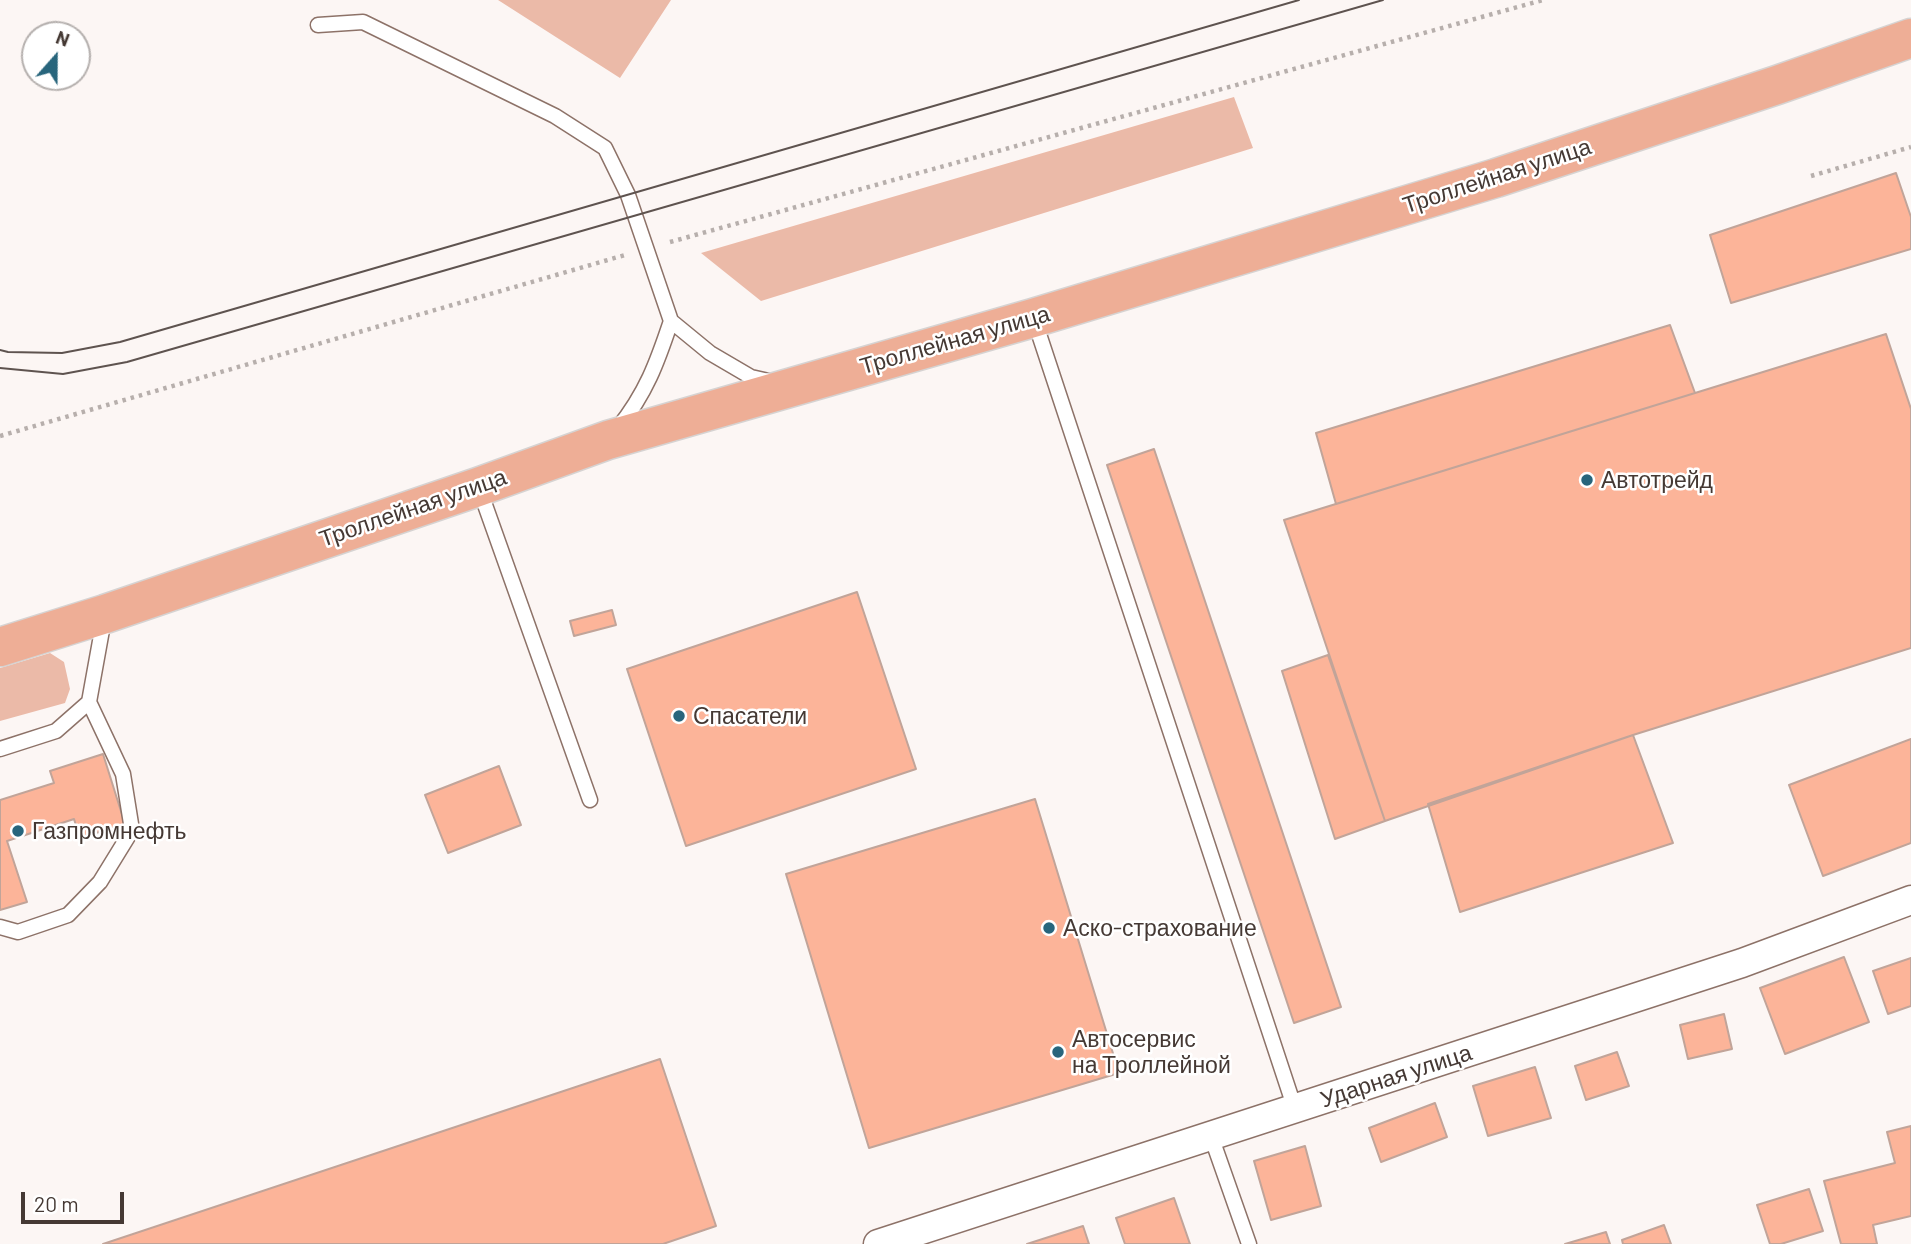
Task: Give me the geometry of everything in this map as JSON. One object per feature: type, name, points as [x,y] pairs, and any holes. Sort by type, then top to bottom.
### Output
[{"type":"main road","name":"Троллейная улица","points":[[0,647],[105,614],[608,440],[1033,318],[1496,178],[1911,38]]},
{"type":"street","name":"Ударная улица","points":[[878,1244],[1742,963],[1911,900]]},
{"type":"lane","points":[[317,24],[363,22],[555,116],[605,148],[628,195],[671,321],[710,353],[751,377],[792,387]]},
{"type":"lane","points":[[1033,318],[1295,1109]]},
{"type":"lane","points":[[608,440],[638,404],[657,364],[671,321]]},
{"type":"lane","points":[[478,487],[590,800]]},
{"type":"lane","points":[[0,927],[18,932],[68,915],[100,882],[132,830],[122,774],[89,702],[105,614]]},
{"type":"lane","points":[[0,749],[56,731],[89,702]]},
{"type":"lane","points":[[1211,1136],[1249,1244]]},
{"type":"path","points":[[0,436],[646,249],[1543,0]]},
{"type":"path","points":[[1811,176],[1911,147]]},
{"type":"shaded area","points":[[498,0],[671,0],[620,78]]},
{"type":"shaded area","points":[[1234,97],[1253,148],[761,301],[701,253]]},
{"type":"shaded area","points":[[50,653],[64,662],[70,689],[65,703],[0,721],[0,668]]},
{"type":"building","points":[[1896,173],[1911,217],[1911,249],[1731,303],[1710,235]]},
{"type":"building","points":[[1670,325],[1695,393],[1336,504],[1316,433]]},
{"type":"building","points":[[1886,334],[1911,409],[1911,648],[1633,735],[1385,821],[1284,520]]},
{"type":"building","points":[[1154,449],[1341,1007],[1294,1023],[1107,465]]},
{"type":"building","points":[[857,592],[916,769],[686,846],[627,669]]},
{"type":"building","points":[[612,610],[616,625],[574,636],[570,621]]},
{"type":"building","points":[[1328,655],[1385,821],[1335,839],[1282,671]]},
{"type":"building","points":[[1633,735],[1673,843],[1460,912],[1428,804]]},
{"type":"building","points":[[1911,739],[1911,843],[1823,876],[1789,785]]},
{"type":"building","name":"Газпромнефть","points":[[103,754],[125,824],[80,838],[74,819],[7,841],[27,902],[0,910],[0,800],[54,783],[50,771]]},
{"type":"building","points":[[499,766],[521,825],[448,853],[425,795]]},
{"type":"building","points":[[1035,799],[1119,1073],[869,1148],[786,874]]},
{"type":"building","points":[[1844,957],[1869,1022],[1785,1054],[1760,988]]},
{"type":"building","points":[[1911,958],[1911,1006],[1888,1014],[1873,971]]},
{"type":"building","points":[[1724,1014],[1732,1049],[1688,1059],[1680,1025]]},
{"type":"building","points":[[1617,1052],[1629,1086],[1586,1100],[1575,1066]]},
{"type":"building","points":[[660,1059],[716,1226],[663,1244],[103,1244]]},
{"type":"building","points":[[1535,1067],[1551,1118],[1488,1136],[1473,1086]]},
{"type":"building","points":[[1435,1103],[1447,1137],[1381,1162],[1369,1128]]},
{"type":"building","points":[[1911,1126],[1911,1216],[1873,1225],[1877,1244],[1841,1244],[1824,1181],[1895,1163],[1887,1132]]},
{"type":"building","points":[[1305,1146],[1321,1206],[1271,1220],[1254,1161]]},
{"type":"building","points":[[1809,1189],[1823,1231],[1781,1244],[1770,1244],[1757,1205]]},
{"type":"building","points":[[1174,1198],[1190,1244],[1125,1244],[1116,1218]]},
{"type":"building","points":[[1664,1225],[1671,1244],[1623,1244],[1622,1240]]},
{"type":"building","points":[[1083,1226],[1089,1244],[1027,1244]]},
{"type":"building","points":[[1606,1232],[1610,1244],[1565,1244]]},
{"type":"tram line","points":[[0,350],[62,353],[120,342],[1299,0]]},
{"type":"tram line","points":[[0,368],[63,374],[127,362],[1383,0]]},
{"type":"place","name":"Автотрейд","points":[[1587,480]]},
{"type":"place","name":"Спасатели","points":[[679,716]]},
{"type":"place","name":"Газпромнефть","points":[[18,831]]},
{"type":"place","name":"Аско-страхование","points":[[1049,928]]},
{"type":"place","name":"Автосервис на Троллейной","points":[[1058,1052]]}]
